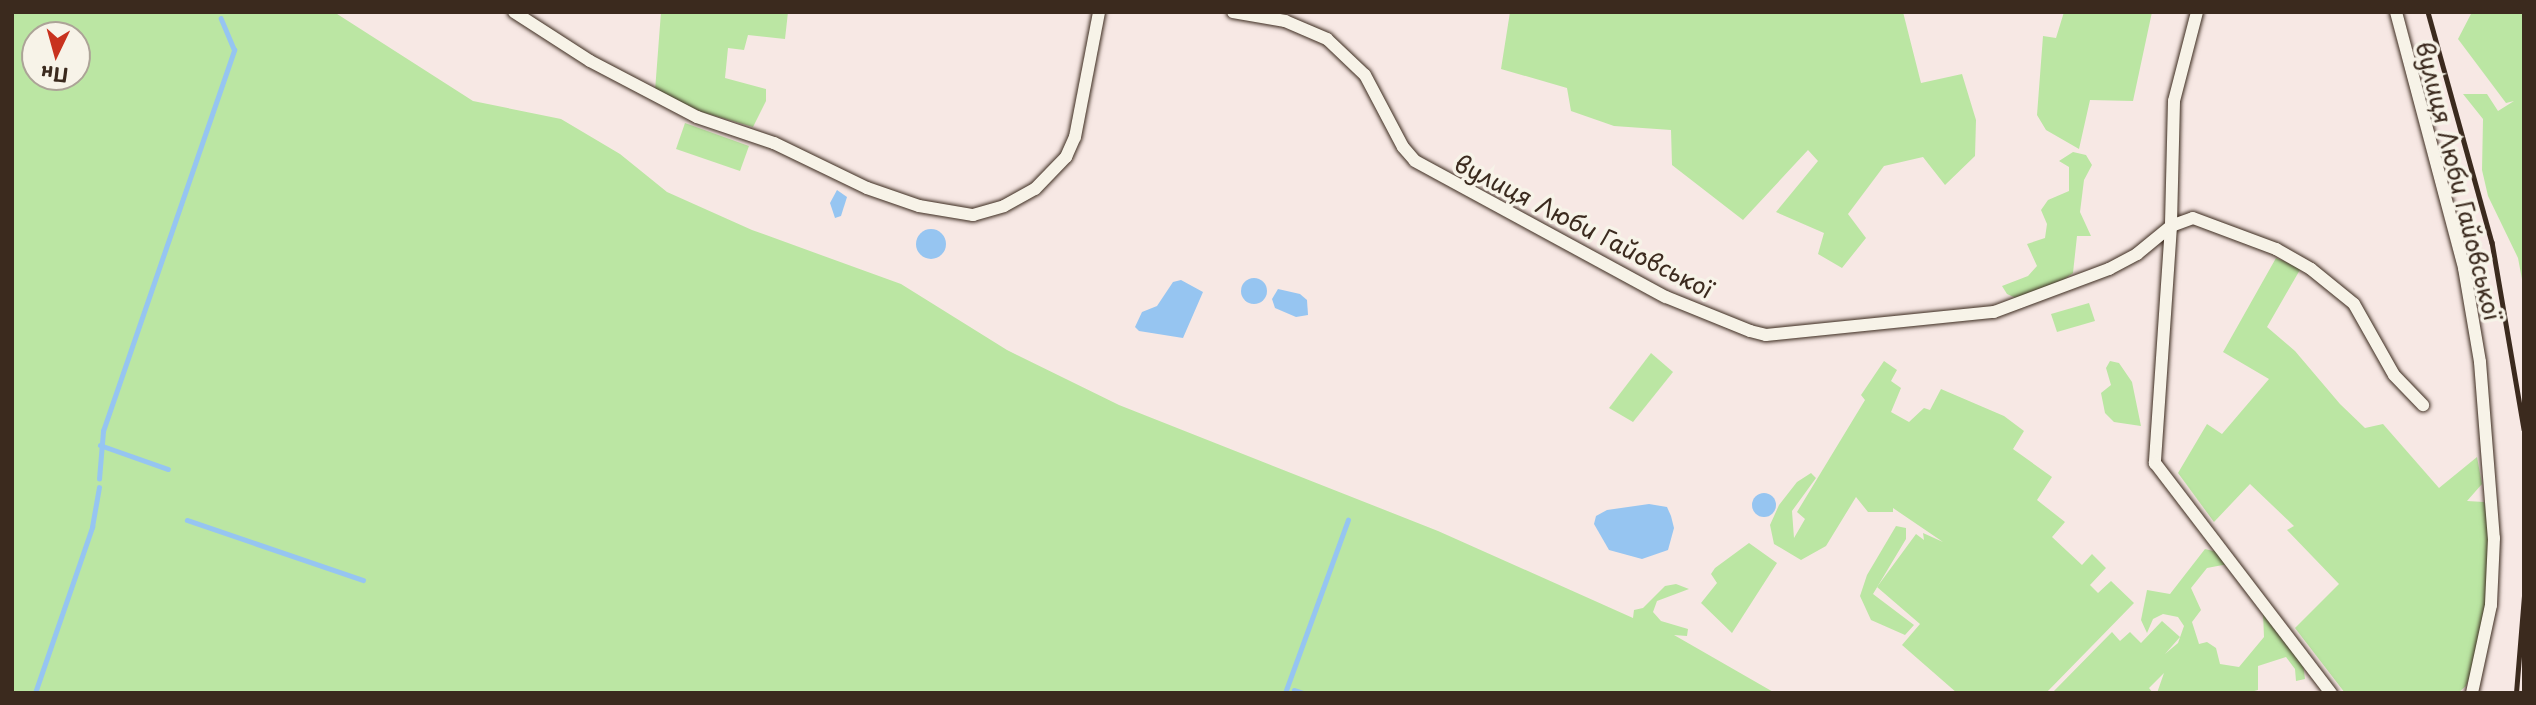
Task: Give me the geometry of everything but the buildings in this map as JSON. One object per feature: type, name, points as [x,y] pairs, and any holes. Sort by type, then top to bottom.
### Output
[{"type":"street","points":[[514,12],[640,89],[697,117],[774,143],[867,188],[919,206],[973,215],[996,209],[1035,189],[1066,156],[1075,137],[1099,12]]},
{"type":"street","name":"вулиця Люби Гайовської","points":[[1233,12],[1285,22],[1327,39],[1365,75],[1403,147],[1415,161],[1666,297],[1758,333],[1994,313],[2109,269],[2137,254],[2171,226]]},
{"type":"street","points":[[2197,12],[2175,101],[2171,226],[2155,463],[2331,693]]},
{"type":"street","name":"вулиця Люби Гайовської","points":[[2396,12],[2464,268],[2480,362],[2494,538],[2491,606],[2473,693]]},
{"type":"street","points":[[2171,226],[2193,218],[2276,249],[2311,269],[2354,304],[2394,375],[2423,405]]},
{"type":"green space","points":[[12,12],[334,12],[473,101],[561,119],[620,154],[667,192],[752,230],[901,284],[1007,350],[1119,405],[1438,531],[1633,618],[1634,610],[1643,608],[1665,586],[1676,584],[1689,589],[1657,601],[1653,612],[1661,621],[1688,629],[1687,636],[1674,635],[1775,693],[12,693]]},
{"type":"green space","points":[[661,12],[788,12],[785,39],[748,35],[744,50],[728,48],[725,78],[766,89],[766,101],[753,127],[702,112],[655,91]]},
{"type":"green space","points":[[1510,12],[1903,12],[1921,83],[1962,74],[1976,120],[1975,156],[1945,185],[1923,157],[1884,166],[1848,214],[1866,238],[1842,268],[1818,254],[1824,233],[1776,212],[1818,161],[1808,150],[1743,220],[1672,165],[1671,130],[1614,126],[1571,111],[1567,88],[1501,69]]},
{"type":"green space","points":[[2064,12],[2152,12],[2133,101],[2090,100],[2079,149],[2046,130],[2037,115],[2043,36],[2056,38]]},
{"type":"green space","points":[[2472,12],[2524,12],[2524,290],[2518,258],[2488,196],[2482,170],[2483,119],[2463,94],[2487,94],[2498,111],[2514,101],[2506,103],[2458,39]]},
{"type":"green space","points":[[685,123],[749,146],[740,171],[676,149]]},
{"type":"green space","points":[[2073,152],[2086,155],[2092,165],[2084,180],[2080,212],[2091,236],[2077,236],[2073,273],[2049,290],[2018,299],[2007,294],[2002,286],[2028,276],[2037,266],[2027,244],[2045,238],[2047,224],[2041,210],[2048,200],[2069,191],[2069,167],[2059,161]]},
{"type":"green space","points":[[2276,258],[2301,268],[2267,327],[2295,351],[2340,404],[2365,428],[2383,424],[2439,488],[2477,457],[2482,484],[2467,501],[2484,502],[2490,525],[2487,630],[2466,686],[2458,693],[2345,693],[2295,628],[2339,584],[2287,530],[2294,526],[2250,484],[2214,522],[2178,473],[2207,424],[2222,434],[2269,379],[2223,352]]},
{"type":"green space","points":[[2089,303],[2095,321],[2057,332],[2051,314]]},
{"type":"green space","points":[[1651,353],[1673,372],[1633,422],[1609,408]]},
{"type":"green space","points":[[1884,361],[1897,370],[1891,381],[1901,388],[1891,412],[1909,422],[1924,408],[1930,410],[1941,389],[2004,416],[2024,431],[2013,449],[2052,477],[2037,500],[2065,522],[2052,537],[2082,565],[2092,554],[2106,568],[2090,585],[2098,593],[2111,581],[2134,603],[2046,693],[1957,693],[1902,645],[1920,624],[1877,587],[1916,534],[1924,540],[1923,533],[1943,542],[1893,508],[1893,512],[1868,512],[1856,497],[1826,546],[1801,560],[1774,544],[1770,525],[1779,505],[1797,482],[1811,473],[1816,478],[1792,511],[1794,538],[1805,519],[1797,512],[1865,400],[1861,395]]},
{"type":"green space","points":[[2110,361],[2119,363],[2132,382],[2141,426],[2114,422],[2105,413],[2101,393],[2111,385],[2106,368]]},
{"type":"green space","points":[[1896,526],[1906,528],[1906,539],[1873,594],[1914,625],[1905,635],[1871,620],[1860,596],[1867,575]]},
{"type":"green space","points":[[1749,543],[1777,563],[1732,633],[1701,603],[1717,583],[1711,574],[1715,568]]},
{"type":"green space","points":[[2205,549],[2217,552],[2228,564],[2207,568],[2191,588],[2201,610],[2192,622],[2199,644],[2207,642],[2216,648],[2220,664],[2239,667],[2264,637],[2263,613],[2302,656],[2305,679],[2296,681],[2295,669],[2286,657],[2258,666],[2258,690],[2247,693],[2157,693],[2164,673],[2149,688],[2153,693],[2052,693],[2112,632],[2120,641],[2130,632],[2141,643],[2162,621],[2180,637],[2165,654],[2178,643],[2184,626],[2178,617],[2163,614],[2153,619],[2147,633],[2141,620],[2147,590],[2170,594]]},
{"type":"water","points":[[837,190],[847,197],[841,216],[835,218],[830,203]]},
{"type":"water","points":[[931,229],[942,233],[946,244],[942,255],[931,259],[920,255],[916,244],[920,233]]},
{"type":"water","points":[[1254,278],[1263,282],[1267,291],[1263,300],[1254,304],[1245,300],[1241,291],[1245,282]]},
{"type":"water","points":[[1181,280],[1203,292],[1183,338],[1139,331],[1135,327],[1142,312],[1157,306],[1173,282]]},
{"type":"water","points":[[1278,289],[1300,294],[1307,300],[1308,315],[1296,317],[1275,308],[1272,299]]},
{"type":"water","points":[[1764,493],[1773,496],[1776,505],[1773,514],[1764,517],[1755,514],[1752,505],[1755,496]]},
{"type":"water","points":[[1649,504],[1667,507],[1671,516],[1674,528],[1668,550],[1642,559],[1609,550],[1594,524],[1596,516],[1607,510]]},
{"type":"waterway","points":[[99,479],[103,431],[234,50],[221,19]]},
{"type":"waterway","points":[[100,445],[168,469]]},
{"type":"waterway","points":[[35,693],[92,527],[99,488]]},
{"type":"waterway","points":[[187,520],[363,580]]},
{"type":"waterway","points":[[1285,693],[1348,520]]},
{"type":"waterway","points":[[1294,690],[1303,693]]},
{"type":"railway","points":[[2428,12],[2492,242],[2524,429]]},
{"type":"railway","points":[[2516,693],[2524,596]]}]
